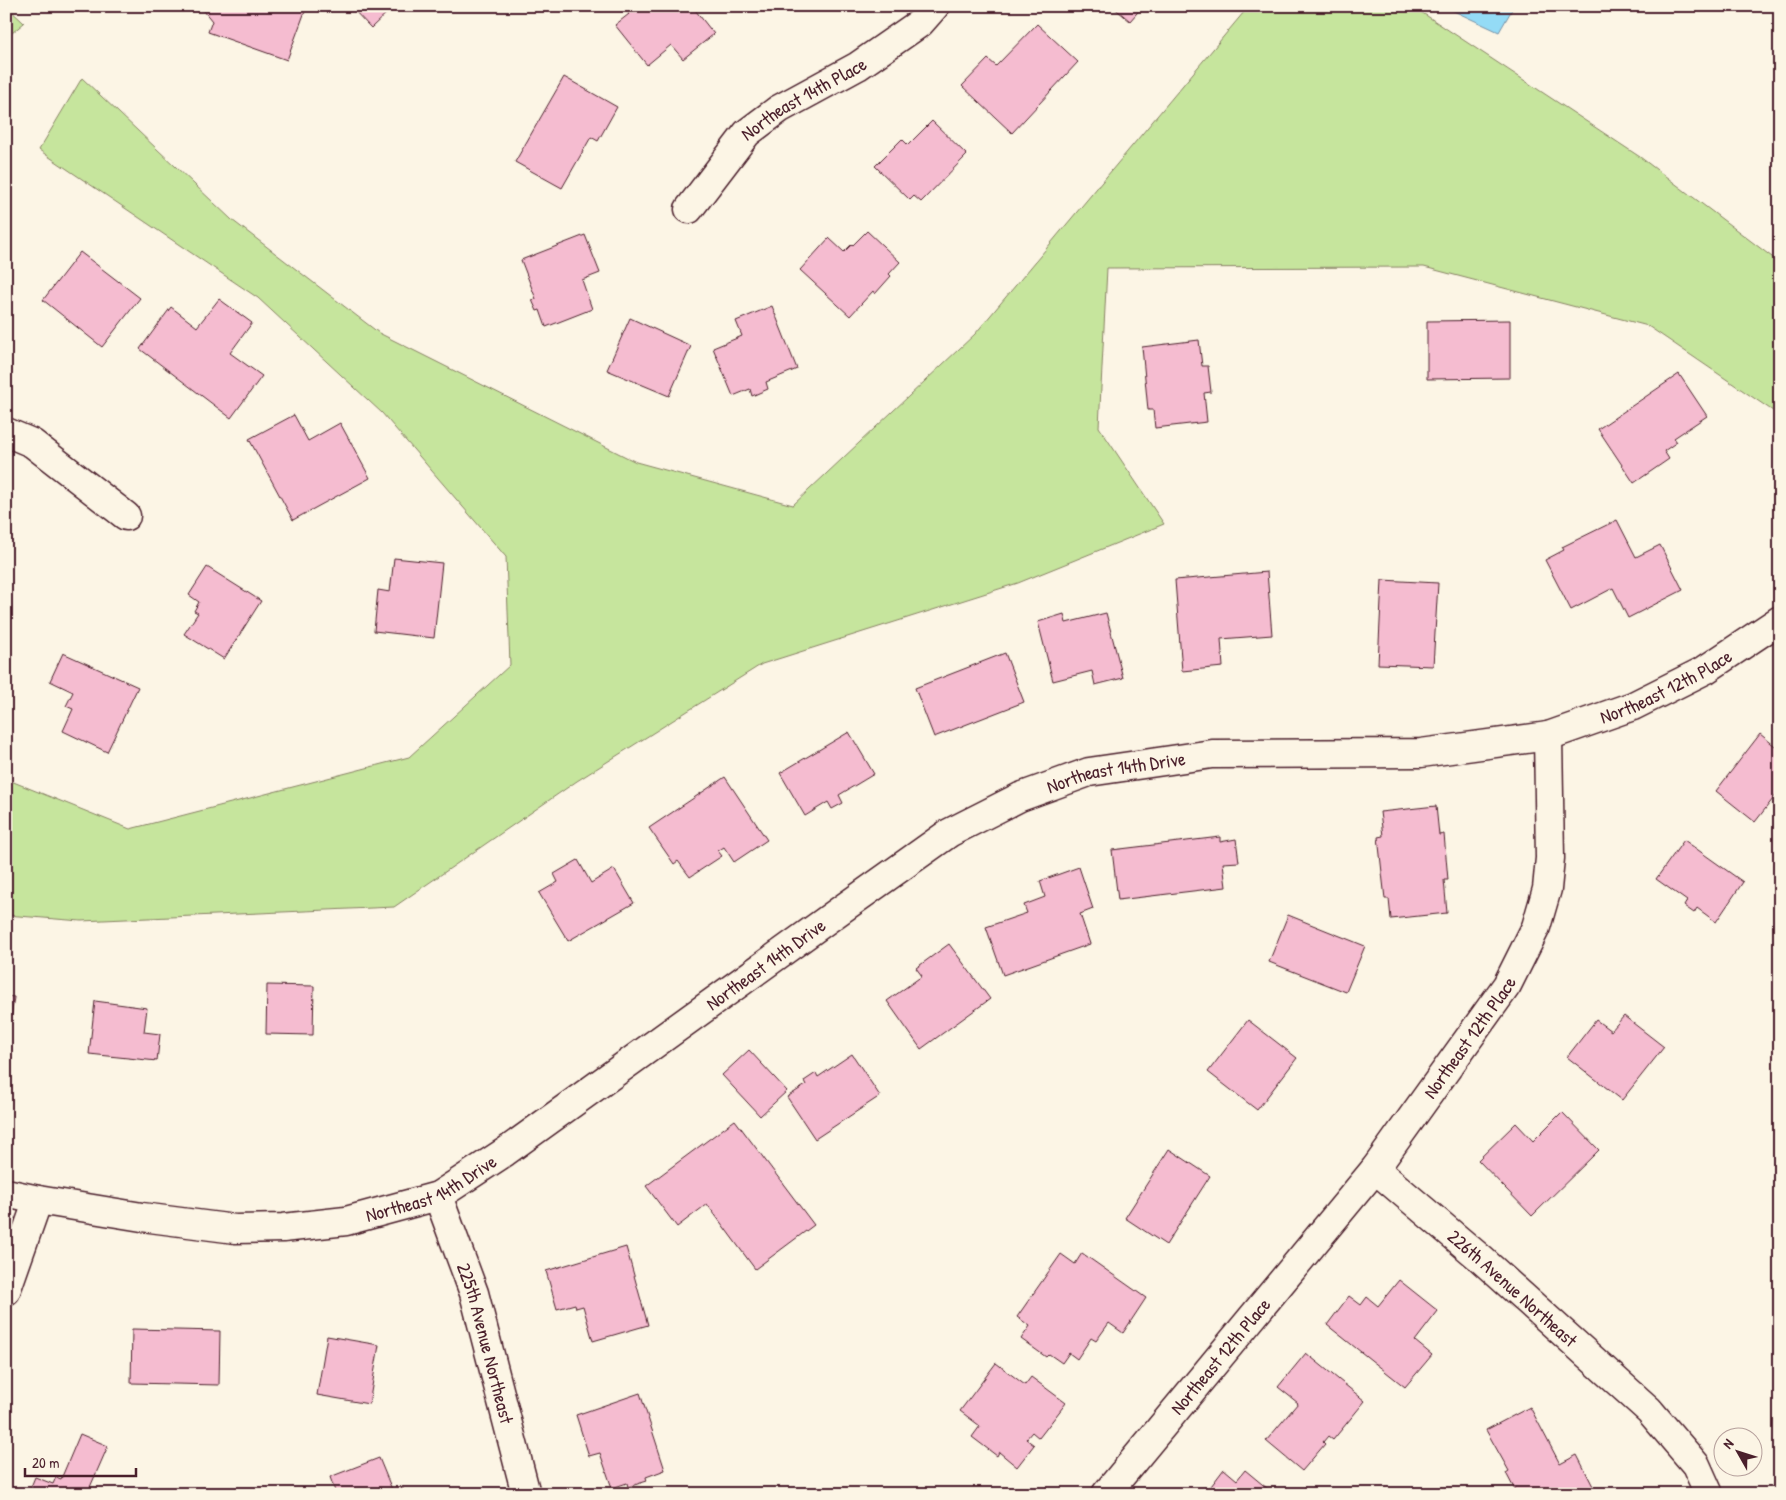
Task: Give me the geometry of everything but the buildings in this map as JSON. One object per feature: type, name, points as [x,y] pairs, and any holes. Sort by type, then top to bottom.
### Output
[{"type":"street","name":"Northeast 14th Place","points":[[689,209],[747,134],[778,109],[858,66],[920,23],[935,6]]},
{"type":"street","points":[[6,432],[32,443],[126,516]]},
{"type":"street","name":"Northeast 12th Place","points":[[1106,1494],[1375,1169],[1507,985],[1536,927],[1547,889],[1550,858],[1548,736],[1633,706],[1705,670],[1780,620]]},
{"type":"street","name":"Northeast 14th Drive","points":[[6,1193],[142,1217],[235,1229],[283,1228],[346,1221],[438,1196],[513,1147],[949,833],[1020,797],[1089,772],[1212,754],[1421,753],[1548,736]]},
{"type":"street","name":"226th Avenue Northeast","points":[[1375,1169],[1480,1258],[1649,1410],[1696,1465],[1708,1494]]},
{"type":"street","name":"225th Avenue Northeast","points":[[438,1196],[474,1292],[526,1494]]},
{"type":"street","points":[[6,1291],[38,1200]]},
{"type":"green space","points":[[6,6],[24,23],[6,38]]},
{"type":"green space","points":[[1249,6],[1412,6],[1640,157],[1780,263],[1780,386],[1773,411],[1648,326],[1424,267],[1107,268],[1099,427],[1164,524],[1018,583],[762,664],[577,781],[394,907],[81,921],[6,915],[6,779],[130,829],[409,757],[510,665],[506,557],[382,413],[258,298],[39,150],[82,78],[232,220],[379,333],[636,462],[793,505],[975,334]]},
{"type":"water","points":[[1443,6],[1514,6],[1499,32]]}]
